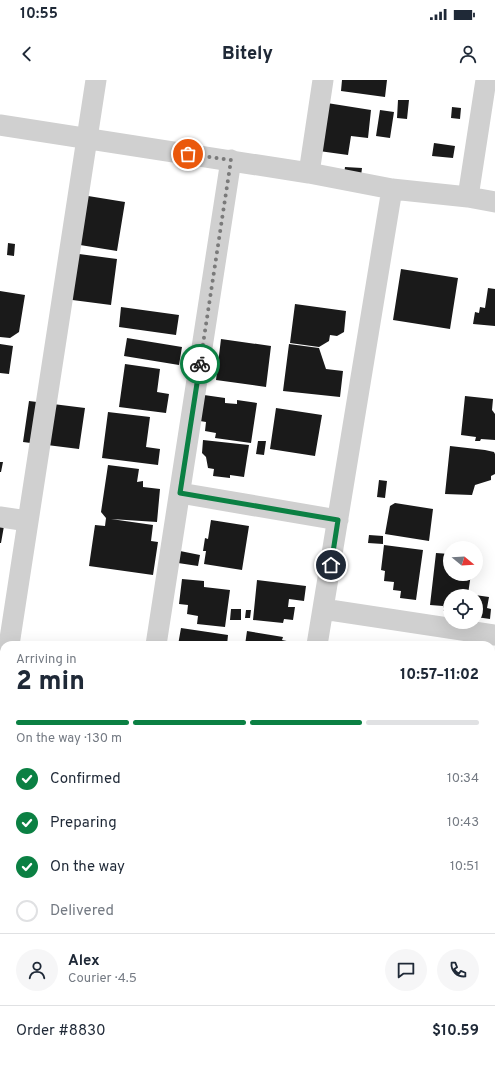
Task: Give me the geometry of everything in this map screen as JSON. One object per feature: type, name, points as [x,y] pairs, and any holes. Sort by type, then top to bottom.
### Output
[{"type":"street","points":[[10,641],[96,80]]},
{"type":"street","points":[[309,173],[323,80]]},
{"type":"street","points":[[468,197],[486,80]]},
{"type":"street","points":[[0,125],[231,160],[392,189],[468,197],[495,202]]},
{"type":"street","points":[[157,641],[231,160]]},
{"type":"street","points":[[319,641],[392,189]]},
{"type":"street","points":[[180,493],[338,520]]},
{"type":"street","points":[[0,517],[28,521]]},
{"type":"street","points":[[323,609],[495,635]]},
{"type":"building","points":[[342,80],[387,80],[385,97],[341,91]]},
{"type":"building","points":[[398,100],[409,100],[407,119],[397,118]]},
{"type":"building","points":[[327,103],[371,110],[368,138],[351,136],[348,155],[319,151]]},
{"type":"building","points":[[452,107],[461,108],[460,119],[451,118]]},
{"type":"building","points":[[380,110],[394,112],[390,138],[376,136]]},
{"type":"building","points":[[434,143],[455,146],[453,158],[432,156]]},
{"type":"building","points":[[345,167],[362,168],[361,176],[344,175]]},
{"type":"building","points":[[82,195],[125,202],[117,251],[74,244]]},
{"type":"building","points":[[8,243],[15,244],[14,256],[7,255]]},
{"type":"building","points":[[64,252],[117,259],[111,305],[57,298]]},
{"type":"building","points":[[401,269],[458,278],[450,329],[393,320]]},
{"type":"building","points":[[488,288],[495,289],[495,326],[473,324],[475,312],[479,313],[480,307],[485,308]]},
{"type":"building","points":[[0,291],[25,295],[19,332],[10,338],[0,337]]},
{"type":"building","points":[[295,304],[346,311],[344,332],[337,336],[330,335],[329,341],[319,347],[290,343]]},
{"type":"building","points":[[121,307],[179,315],[176,335],[119,327]]},
{"type":"building","points":[[127,338],[182,347],[179,365],[124,356]]},
{"type":"building","points":[[221,339],[271,346],[266,387],[216,380]]},
{"type":"building","points":[[0,344],[13,346],[9,374],[0,373]]},
{"type":"building","points":[[289,344],[319,348],[326,369],[343,371],[340,397],[283,391]]},
{"type":"building","points":[[125,364],[160,369],[157,392],[169,394],[166,413],[119,407]]},
{"type":"building","points":[[204,395],[225,398],[225,403],[237,404],[237,400],[257,403],[251,443],[215,438],[216,433],[205,431],[206,422],[200,421]]},
{"type":"building","points":[[465,396],[493,399],[492,410],[495,414],[495,440],[481,439],[480,441],[475,441],[476,437],[461,435]]},
{"type":"building","points":[[29,401],[85,408],[79,449],[23,442]]},
{"type":"building","points":[[276,408],[322,415],[315,456],[270,449]]},
{"type":"building","points":[[108,412],[150,417],[146,447],[160,449],[158,465],[102,458]]},
{"type":"building","points":[[203,440],[249,445],[244,477],[230,475],[230,478],[213,476],[214,469],[208,468],[206,457],[202,453]]},
{"type":"building","points":[[258,441],[266,441],[264,455],[256,454]]},
{"type":"building","points":[[450,446],[485,450],[494,452],[495,454],[495,474],[491,476],[491,480],[475,485],[472,495],[445,494]]},
{"type":"building","points":[[0,462],[3,462],[1,472],[0,472]]},
{"type":"building","points":[[108,465],[139,469],[137,482],[143,481],[143,487],[160,489],[157,522],[111,519],[153,525],[151,541],[158,542],[153,575],[89,566],[95,525],[105,526],[106,518],[101,512]]},
{"type":"building","points":[[379,480],[387,481],[385,498],[377,497]]},
{"type":"building","points":[[395,503],[433,509],[429,541],[385,534],[390,506]]},
{"type":"building","points":[[211,520],[249,526],[242,570],[204,564],[206,551],[203,551],[205,538],[208,539]]},
{"type":"building","points":[[0,525],[4,526],[1,543],[0,543]]},
{"type":"building","points":[[369,535],[383,536],[383,544],[368,543]]},
{"type":"building","points":[[384,545],[423,550],[416,600],[400,598],[401,591],[393,590],[394,582],[384,581],[385,571],[381,570]]},
{"type":"building","points":[[180,551],[200,555],[198,566],[178,563]]},
{"type":"building","points":[[436,553],[443,554],[443,581],[470,581],[469,589],[443,589],[443,606],[430,605]]},
{"type":"building","points":[[182,579],[204,581],[204,587],[230,590],[225,627],[197,624],[198,616],[187,614],[188,605],[179,604]]},
{"type":"building","points":[[257,580],[306,586],[304,601],[289,599],[288,607],[295,607],[293,620],[284,619],[283,623],[253,620]]},
{"type":"building","points":[[483,596],[489,597],[487,608],[491,609],[490,619],[483,618]]},
{"type":"building","points":[[231,609],[241,609],[241,620],[230,620]]},
{"type":"building","points":[[246,610],[251,610],[250,618],[245,618]]},
{"type":"building","points":[[181,628],[228,635],[227,641],[179,641]]},
{"type":"building","points":[[247,631],[283,637],[282,640],[287,641],[246,641]]},
{"type":"way so far","points":[[188,154],[231,160],[200,364]]},
{"type":"route","points":[[200,364],[180,493],[338,520],[331,565]]}]
